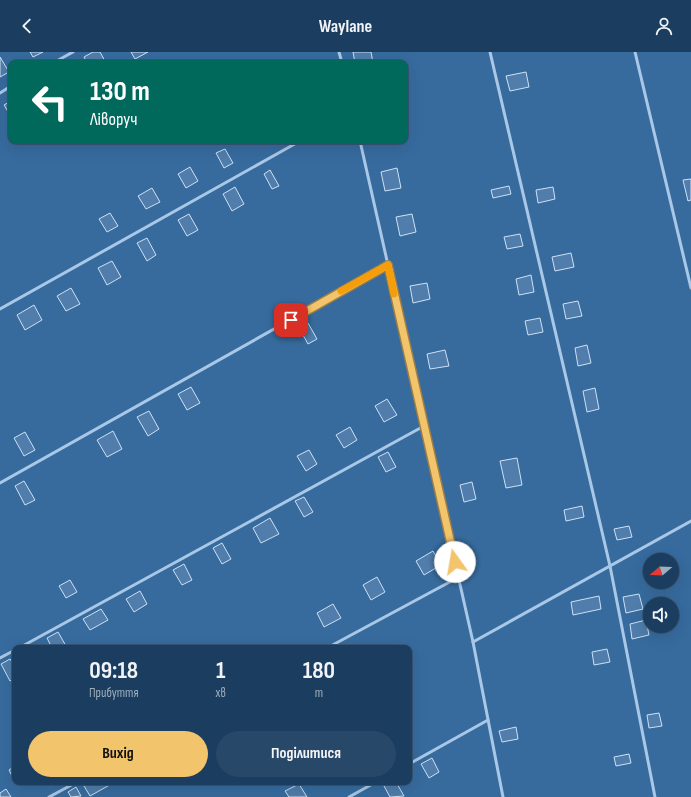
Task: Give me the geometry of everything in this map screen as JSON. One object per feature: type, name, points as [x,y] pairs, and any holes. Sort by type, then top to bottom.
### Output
[{"type":"lane","points":[[58,60],[73,52]]},
{"type":"lane","points":[[490,52],[610,566],[655,797]]},
{"type":"lane","points":[[635,52],[691,288]]},
{"type":"lane","points":[[0,309],[295,144]]},
{"type":"lane","points":[[361,144],[459,577],[503,797]]},
{"type":"lane","points":[[0,483],[388,265]]},
{"type":"lane","points":[[24,645],[424,426]]},
{"type":"lane","points":[[473,642],[691,521]]},
{"type":"lane","points":[[333,645],[459,577]]},
{"type":"lane","points":[[0,658],[12,652]]},
{"type":"lane","points":[[412,762],[488,720]]},
{"type":"lane","points":[[49,797],[71,785]]},
{"type":"lane","points":[[350,797],[371,785]]},
{"type":"shaded area","points":[[0,52],[691,52],[691,797],[0,797]]},
{"type":"building","points":[[30,52],[43,52],[33,57]]},
{"type":"building","points":[[93,52],[100,52],[104,60],[86,60],[84,57]]},
{"type":"building","points":[[131,52],[148,52],[135,59]]},
{"type":"building","points":[[353,52],[371,52],[372,60],[354,60]]},
{"type":"building","points":[[0,57],[8,73],[0,77]]},
{"type":"building","points":[[526,72],[529,87],[510,91],[506,76]]},
{"type":"building","points":[[8,103],[8,112],[4,105]]},
{"type":"building","points":[[225,149],[233,163],[224,168],[216,153]]},
{"type":"building","points":[[190,167],[198,181],[186,188],[178,174]]},
{"type":"building","points":[[397,168],[401,188],[385,191],[381,172]]},
{"type":"building","points":[[270,170],[279,186],[272,189],[264,174]]},
{"type":"building","points":[[691,179],[691,200],[688,201],[683,180]]},
{"type":"building","points":[[509,186],[511,194],[493,198],[491,190]]},
{"type":"building","points":[[235,187],[244,204],[232,211],[223,194]]},
{"type":"building","points":[[553,187],[555,199],[538,203],[536,190]]},
{"type":"building","points":[[152,188],[160,202],[146,209],[138,196]]},
{"type":"building","points":[[110,213],[118,226],[107,232],[99,219]]},
{"type":"building","points":[[189,214],[198,230],[187,236],[178,220]]},
{"type":"building","points":[[412,214],[416,232],[400,236],[396,217]]},
{"type":"building","points":[[520,234],[523,246],[507,249],[504,237]]},
{"type":"building","points":[[147,238],[156,255],[147,261],[137,243]]},
{"type":"building","points":[[571,253],[574,267],[555,271],[552,257]]},
{"type":"building","points":[[112,261],[121,277],[107,285],[98,268]]},
{"type":"building","points":[[531,275],[534,292],[519,295],[516,279]]},
{"type":"building","points":[[427,283],[430,299],[413,303],[410,286]]},
{"type":"building","points":[[71,288],[80,304],[66,311],[57,296]]},
{"type":"building","points":[[578,301],[582,316],[566,319],[563,304]]},
{"type":"building","points":[[34,305],[42,320],[25,330],[17,315]]},
{"type":"building","points":[[540,318],[543,332],[528,335],[525,321]]},
{"type":"building","points":[[308,323],[317,339],[308,344],[299,328]]},
{"type":"building","points":[[587,345],[591,363],[578,366],[575,348]]},
{"type":"building","points":[[445,350],[449,366],[430,369],[427,354]]},
{"type":"building","points":[[191,387],[200,403],[187,410],[178,394]]},
{"type":"building","points":[[595,388],[599,409],[587,412],[583,391]]},
{"type":"building","points":[[387,399],[397,415],[384,422],[375,406]]},
{"type":"building","points":[[149,411],[159,429],[148,436],[137,417]]},
{"type":"building","points":[[350,427],[357,440],[344,448],[336,435]]},
{"type":"building","points":[[113,431],[122,449],[107,457],[97,440]]},
{"type":"building","points":[[25,432],[35,450],[24,456],[14,438]]},
{"type":"building","points":[[309,450],[317,464],[306,471],[297,456]]},
{"type":"building","points":[[388,452],[396,467],[386,472],[378,457]]},
{"type":"building","points":[[517,458],[522,485],[506,488],[500,461]]},
{"type":"building","points":[[24,481],[35,500],[25,505],[15,486]]},
{"type":"building","points":[[472,482],[476,499],[464,502],[460,485]]},
{"type":"building","points":[[304,497],[313,512],[304,517],[295,501]]},
{"type":"building","points":[[582,506],[584,517],[566,521],[564,510]]},
{"type":"building","points":[[270,518],[279,534],[261,543],[253,528]]},
{"type":"building","points":[[629,526],[632,537],[617,540],[614,529]]},
{"type":"building","points":[[222,543],[231,559],[222,564],[213,548]]},
{"type":"building","points":[[433,551],[441,565],[424,575],[416,561]]},
{"type":"building","points":[[184,564],[192,580],[182,585],[173,570]]},
{"type":"building","points":[[377,577],[385,592],[371,600],[363,585]]},
{"type":"building","points":[[70,580],[77,592],[66,598],[59,586]]},
{"type":"building","points":[[140,591],[147,604],[134,612],[126,599]]},
{"type":"building","points":[[639,594],[643,609],[626,613],[623,597]]},
{"type":"building","points":[[599,596],[601,609],[573,615],[571,602]]},
{"type":"building","points":[[333,604],[341,618],[324,627],[317,613]]},
{"type":"building","points":[[101,609],[108,620],[90,630],[83,619]]},
{"type":"building","points":[[643,621],[643,633],[649,633],[649,635],[632,639],[630,624]]},
{"type":"building","points":[[58,632],[65,645],[50,645],[47,638]]},
{"type":"building","points":[[607,649],[610,662],[594,665],[592,652]]},
{"type":"building","points":[[10,659],[12,662],[12,680],[10,681],[1,664]]},
{"type":"building","points":[[659,713],[662,726],[649,728],[647,715]]},
{"type":"building","points":[[516,727],[518,739],[502,742],[499,731]]},
{"type":"building","points":[[629,754],[631,763],[616,766],[614,757]]},
{"type":"building","points":[[432,758],[439,772],[429,778],[421,764]]},
{"type":"building","points":[[12,768],[12,776],[9,770]]},
{"type":"building","points":[[86,785],[110,785],[90,796],[84,786]]},
{"type":"building","points":[[300,785],[307,797],[289,797],[285,791]]},
{"type":"building","points":[[398,785],[404,796],[390,797],[384,786]]},
{"type":"building","points":[[76,787],[81,796],[71,797],[68,792]]},
{"type":"building","points":[[6,789],[11,797],[0,797],[0,793]]},
{"type":"slow traffic","points":[[341,291],[388,265],[394,294]]},
{"type":"route","points":[[291,320],[388,265],[455,562]]}]
